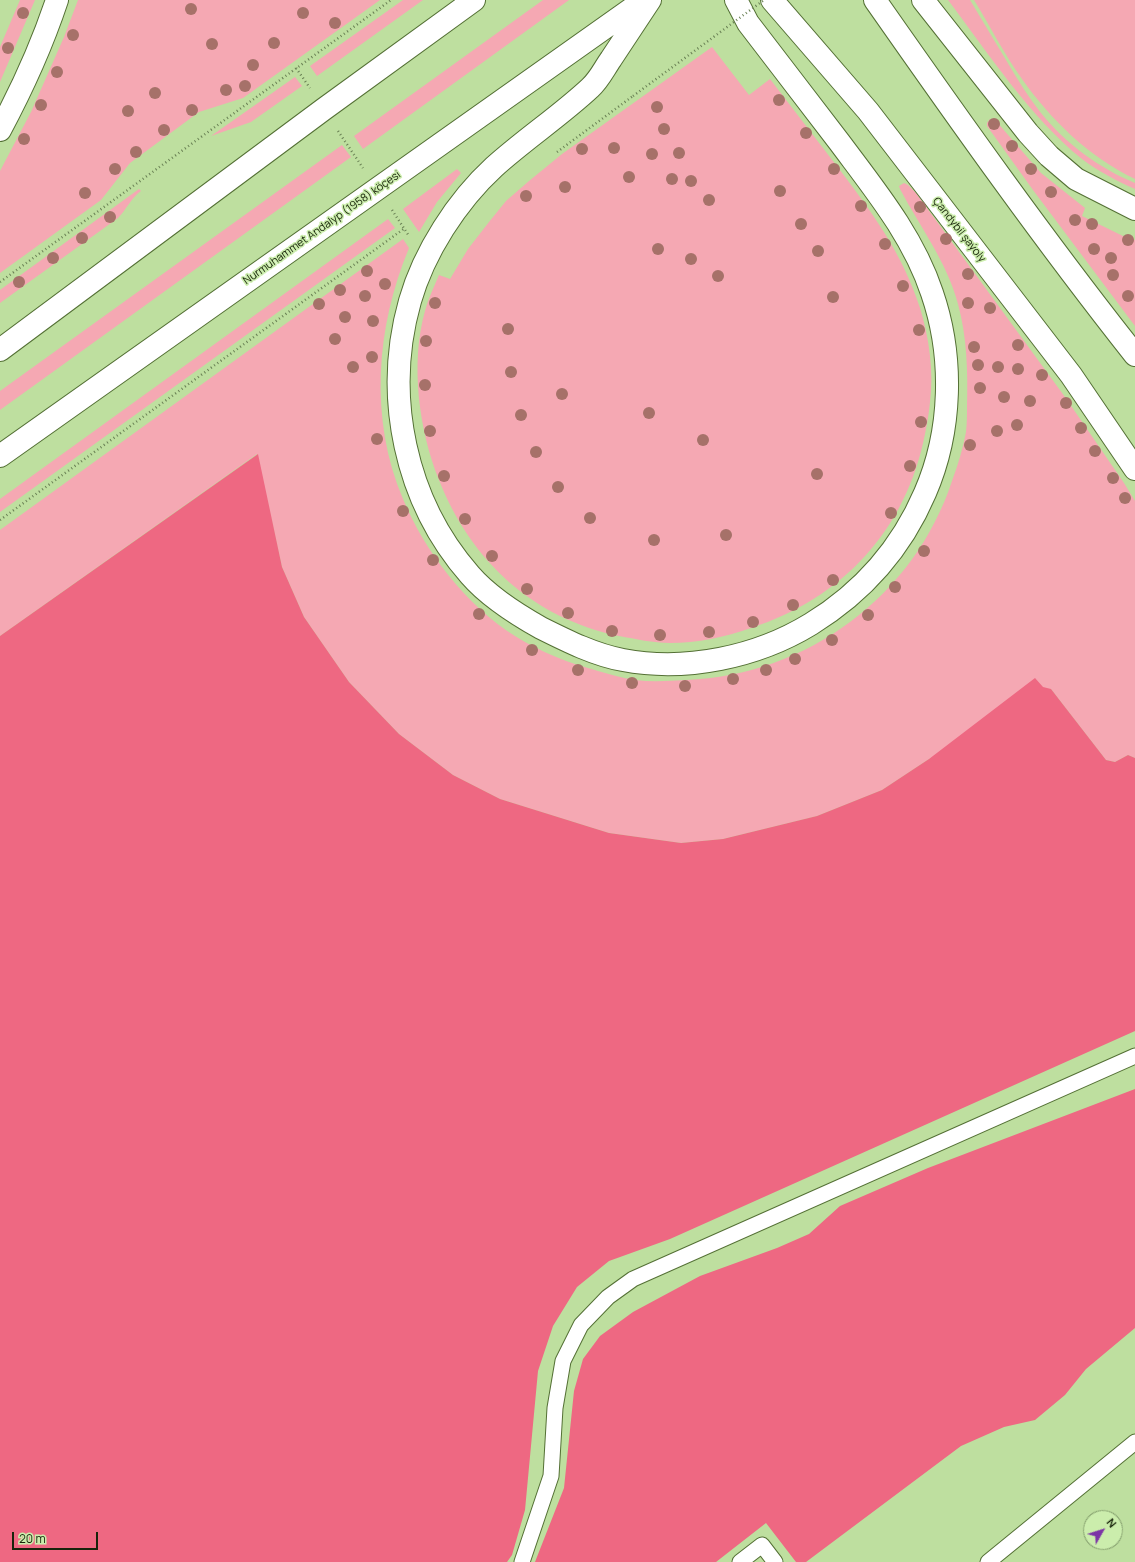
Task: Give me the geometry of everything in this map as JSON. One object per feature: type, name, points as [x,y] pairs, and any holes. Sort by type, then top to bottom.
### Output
[{"type":"main road","points":[[0,130],[17,98],[57,0]]},
{"type":"main road","points":[[0,350],[324,109],[474,0]]},
{"type":"main road","name":"Nurmuhammet Andalyp (1958) köçesi","points":[[0,456],[644,0]]},
{"type":"main road","points":[[650,0],[594,84],[494,167],[475,186],[447,223],[431,252],[412,295],[400,345],[399,377],[404,441],[410,467],[421,497],[436,528],[453,554],[473,579],[497,599],[528,621],[582,648],[622,660],[667,664],[706,661],[729,657],[768,645],[795,633],[827,614],[850,597],[891,553],[908,530],[916,514],[939,457],[947,395],[945,344],[932,293],[918,259],[901,227],[880,196],[748,23],[736,0]]},
{"type":"main road","name":"Çandybil şaýoly","points":[[772,0],[873,118],[1071,375],[1135,469]]},
{"type":"main road","points":[[875,0],[954,113],[1070,273],[1135,355]]},
{"type":"main road","points":[[923,0],[1028,133],[1049,156],[1076,179],[1135,209]]},
{"type":"lane","points":[[522,1562],[552,1476],[555,1408],[563,1361],[581,1325],[608,1297],[633,1279],[1135,1056]]},
{"type":"lane","points":[[988,1562],[1135,1442]]},
{"type":"lane","points":[[740,1562],[762,1545],[775,1562]]},
{"type":"path","points":[[0,282],[391,0]]},
{"type":"path","points":[[556,153],[764,0]]},
{"type":"path","points":[[0,520],[405,228]]},
{"type":"shaded area","points":[[20,0],[35,0],[0,82],[0,47]]},
{"type":"shaded area","points":[[78,0],[380,0],[243,98],[199,112],[130,163],[101,200],[0,273],[0,171],[31,112],[64,37]]},
{"type":"shaded area","points":[[403,0],[423,0],[317,76],[310,66]]},
{"type":"shaded area","points":[[543,0],[569,0],[363,149],[354,136]]},
{"type":"shaded area","points":[[948,0],[970,0],[1024,90],[1051,124],[1072,145],[1084,154],[1109,170],[1135,183],[1135,189],[1094,168],[1063,142],[1045,124],[1010,84]]},
{"type":"shaded area","points":[[974,0],[1135,0],[1135,179],[1102,160],[1087,149],[1045,109],[1015,69]]},
{"type":"shaded area","points":[[712,47],[749,95],[770,79],[849,182],[895,250],[913,288],[926,331],[931,367],[929,414],[916,469],[903,501],[886,530],[865,556],[841,579],[814,599],[784,615],[751,628],[701,641],[670,643],[644,641],[619,636],[588,627],[559,615],[533,600],[509,582],[487,560],[469,536],[452,509],[439,480],[426,440],[419,397],[418,353],[420,331],[429,298],[439,275],[450,279],[468,249],[506,201],[562,154]]},
{"type":"shaded area","points":[[295,77],[302,86],[251,122],[211,136]]},
{"type":"shaded area","points":[[990,119],[996,121],[1041,173],[1085,208],[1082,216],[1123,236],[1135,240],[1135,326],[987,126]]},
{"type":"shaded area","points":[[342,145],[351,157],[0,410],[0,391]]},
{"type":"shaded area","points":[[457,169],[461,173],[437,202],[419,232],[403,209]]},
{"type":"shaded area","points":[[904,183],[916,193],[1065,397],[1135,501],[1135,758],[1128,755],[1115,762],[1106,760],[1051,689],[929,759],[882,790],[817,816],[723,839],[681,843],[609,833],[500,799],[453,775],[399,734],[349,682],[304,617],[282,567],[257,454],[0,636],[0,530],[403,239],[409,248],[389,309],[381,373],[381,405],[385,437],[392,468],[412,519],[435,557],[449,576],[480,609],[515,636],[545,652],[587,668],[635,680],[686,680],[731,675],[774,663],[814,645],[850,622],[883,593],[912,560],[935,522],[954,475],[966,432],[967,367],[961,316],[953,289],[940,259],[900,189],[899,186]]},
{"type":"shaded area","points":[[139,189],[141,191],[134,197],[118,218],[0,303],[0,290]]},
{"type":"shaded area","points":[[388,219],[395,228],[0,512],[0,499]]},
{"type":"shaded area","points":[[258,454],[282,567],[304,617],[349,682],[399,734],[453,775],[500,799],[609,833],[681,843],[723,839],[817,816],[882,790],[929,759],[1035,678],[1043,687],[1051,689],[1106,760],[1115,762],[1128,755],[1135,758],[1135,1031],[670,1239],[609,1261],[577,1287],[553,1326],[538,1371],[525,1510],[512,1555],[507,1562],[0,1562],[0,636]]},
{"type":"shaded area","points":[[1135,1089],[1135,1328],[1086,1369],[1065,1395],[1035,1420],[1004,1427],[961,1446],[806,1562],[796,1562],[766,1523],[716,1562],[535,1562],[564,1488],[574,1391],[583,1359],[600,1336],[633,1312],[700,1276],[777,1248],[809,1234],[840,1206],[928,1168]]}]
